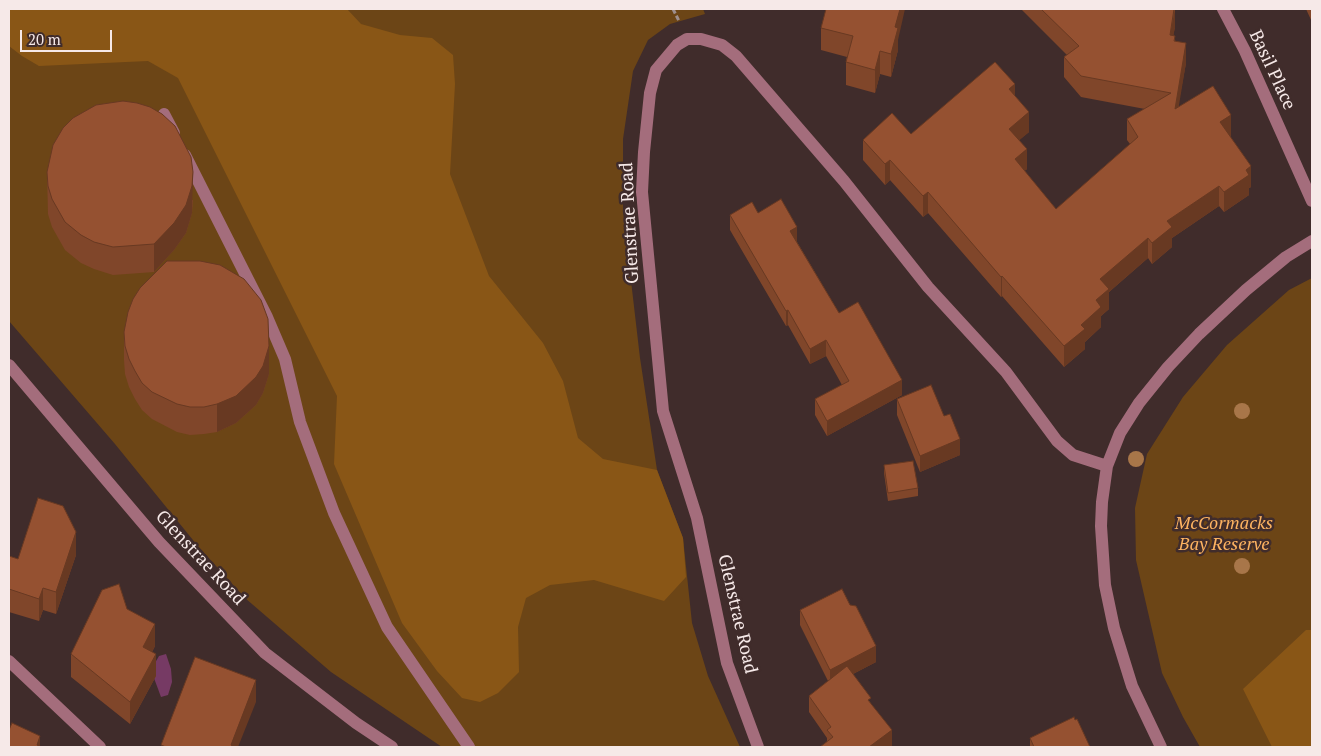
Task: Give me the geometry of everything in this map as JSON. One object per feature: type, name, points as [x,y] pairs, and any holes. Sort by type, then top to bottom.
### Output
[{"type":"street","name":"Basil Place","points":[[1223,9],[1245,50],[1312,201]]},
{"type":"street","name":"Glenstrae Road","points":[[758,747],[727,663],[697,518],[663,412],[642,192],[644,152],[652,86],[656,70],[677,45],[687,39],[701,38],[722,45],[736,56],[844,181],[928,287],[1006,372],[1057,441],[1073,455],[1107,466]]},
{"type":"street","points":[[164,114],[267,317],[285,359],[300,422],[334,513],[387,627],[469,747]]},
{"type":"street","points":[[1160,747],[1132,686],[1114,628],[1105,585],[1100,526],[1107,466],[1120,433],[1139,403],[1168,367],[1199,334],[1246,290],[1286,257],[1312,241]]},
{"type":"street","name":"Glenstrae Road","points":[[9,365],[159,542],[266,653],[356,723],[392,747]]},
{"type":"street","points":[[9,661],[100,747]]},
{"type":"green space","points":[[9,9],[703,9],[705,14],[670,24],[648,40],[633,71],[623,139],[623,212],[640,358],[657,470],[683,538],[692,623],[708,676],[740,747],[442,747],[331,672],[245,598],[197,545],[115,444],[9,321]]},
{"type":"green space","name":"McCormacks Bay Reserve","points":[[1312,278],[1312,747],[1200,747],[1162,673],[1136,560],[1135,508],[1147,454],[1183,397],[1227,345],[1289,290]]},
{"type":"shaded area","points":[[9,9],[347,9],[361,24],[400,35],[432,38],[453,55],[455,84],[450,174],[489,276],[543,343],[563,381],[578,438],[603,459],[657,470],[683,538],[686,577],[664,601],[594,580],[550,585],[526,598],[518,627],[519,672],[498,693],[480,702],[462,698],[437,671],[402,623],[334,464],[337,396],[178,78],[148,61],[39,66],[9,46]]},
{"type":"shaded area","points":[[1306,630],[1312,630],[1312,747],[1272,747],[1243,689]]},
{"type":"shaded area","points":[[166,654],[171,669],[172,682],[168,695],[161,697],[151,670],[159,656]]},
{"type":"building","points":[[826,9],[900,9],[895,27],[898,28],[891,54],[880,51],[875,70],[846,62],[853,36],[821,28]]},
{"type":"building","points":[[1041,9],[1174,9],[1170,35],[1175,36],[1174,41],[1186,43],[1175,109],[1213,86],[1231,115],[1220,122],[1251,166],[1246,170],[1249,175],[1224,192],[1219,186],[1167,221],[1172,227],[1152,243],[1148,238],[1100,279],[1109,289],[1096,300],[1101,307],[1081,325],[1085,329],[1064,346],[1001,277],[928,192],[923,196],[890,160],[885,164],[863,140],[892,113],[911,134],[995,62],[1015,84],[1009,89],[1029,112],[1009,129],[1027,149],[1015,159],[1056,209],[1138,137],[1127,119],[1171,93],[1081,76],[1064,57],[1079,46]]},
{"type":"building","points":[[123,101],[150,107],[162,114],[175,126],[191,157],[193,172],[192,186],[186,205],[174,223],[154,244],[113,247],[94,242],[81,235],[65,222],[52,199],[48,186],[47,172],[53,145],[63,128],[73,118],[96,105]]},
{"type":"building","points":[[781,199],[797,227],[790,231],[839,313],[858,302],[902,380],[827,421],[815,399],[849,381],[826,340],[810,349],[730,215],[752,202],[758,213]]},
{"type":"building","points":[[167,261],[200,261],[220,265],[244,279],[261,300],[268,319],[269,346],[263,366],[256,377],[236,396],[204,407],[190,407],[177,404],[152,392],[142,383],[135,371],[125,346],[124,332],[128,312],[140,288]]},
{"type":"building","points":[[931,385],[944,416],[950,414],[960,439],[920,456],[897,399]]},
{"type":"building","points":[[913,461],[918,488],[888,493],[884,465]]},
{"type":"building","points":[[38,498],[63,506],[76,532],[56,592],[43,588],[39,599],[9,589],[9,556],[18,559]]},
{"type":"building","points":[[119,584],[127,609],[155,624],[143,647],[156,654],[130,702],[71,654],[102,590]]},
{"type":"building","points":[[842,589],[850,605],[856,606],[876,646],[830,670],[800,610]]},
{"type":"building","points":[[195,657],[256,680],[231,747],[166,747],[161,745]]},
{"type":"building","points":[[847,666],[871,698],[868,700],[892,730],[869,747],[820,747],[833,737],[827,730],[831,727],[809,696]]},
{"type":"building","points":[[1074,717],[1075,720],[1077,719],[1090,747],[1034,747],[1030,738]]},
{"type":"building","points":[[12,723],[40,736],[37,745],[42,747],[9,747],[9,730]]}]
